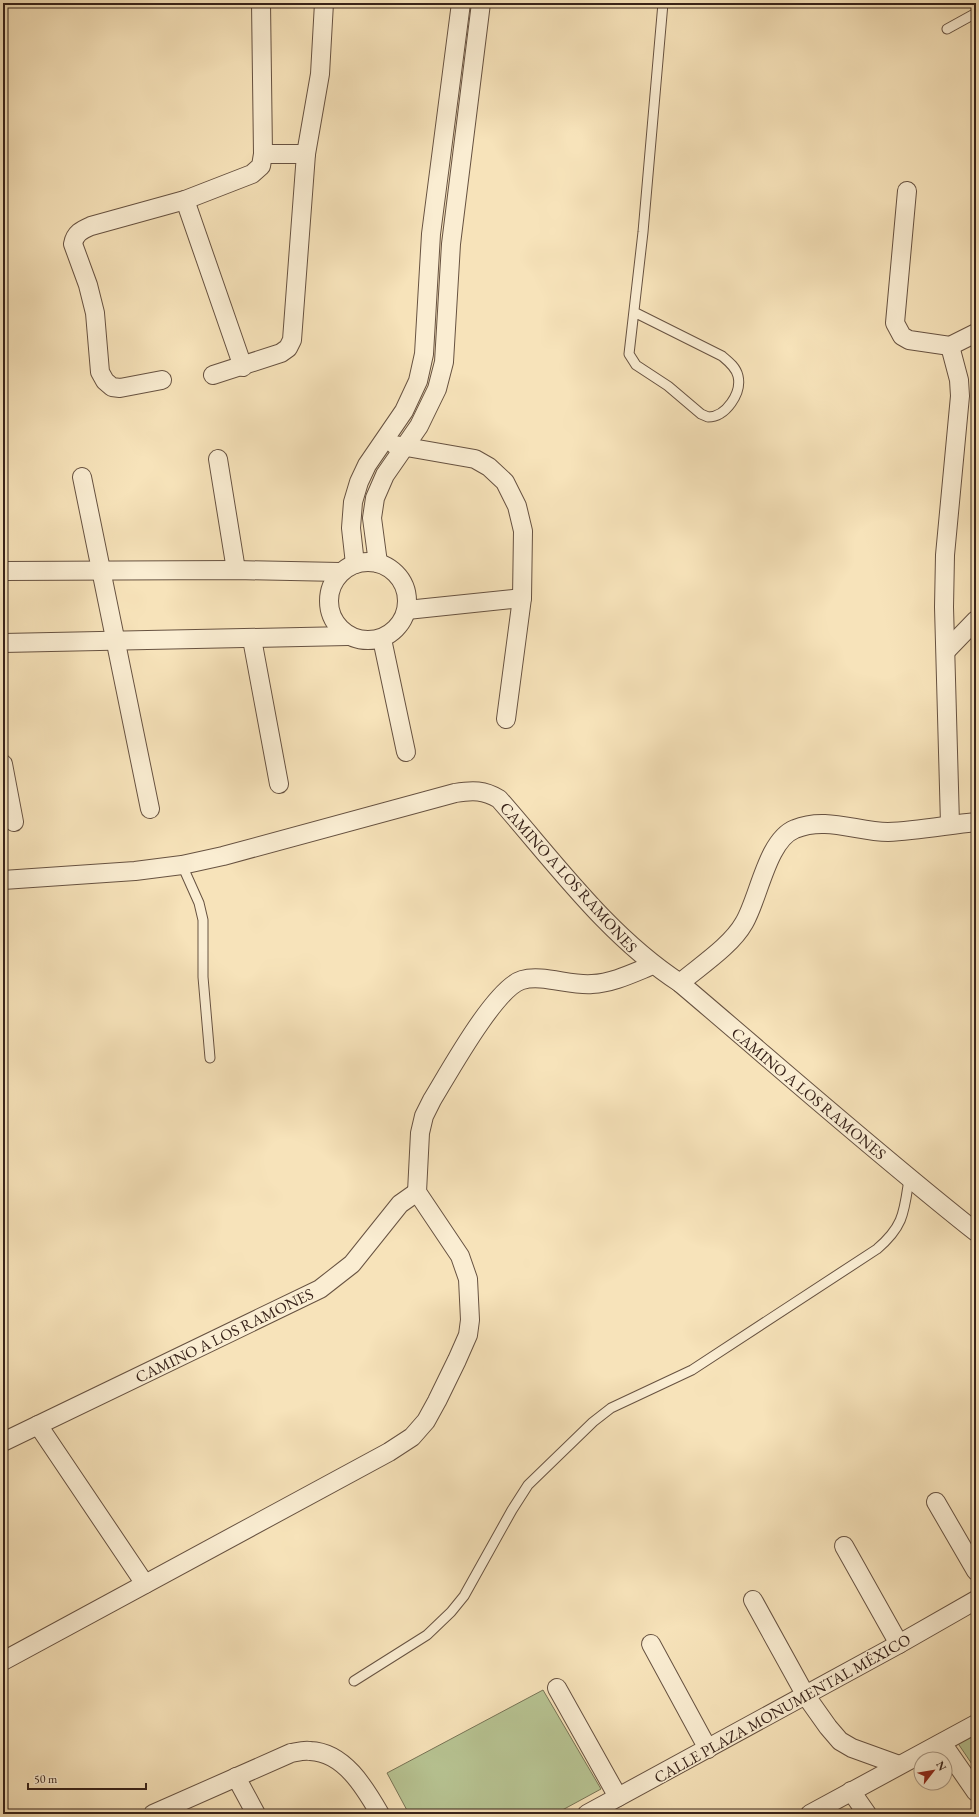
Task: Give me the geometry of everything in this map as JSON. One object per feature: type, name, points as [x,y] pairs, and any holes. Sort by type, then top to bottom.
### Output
[{"type":"street","points":[[162,380],[120,388],[112,387],[105,381],[100,372],[95,313],[88,285],[73,244],[74,238],[80,231],[91,226],[185,200],[252,174],[261,166],[263,154],[261,3]]},
{"type":"street","points":[[213,376],[281,353],[288,348],[292,340],[306,154],[320,74],[324,3]]},
{"type":"street","points":[[348,636],[335,623],[328,606],[330,588],[348,568],[353,502],[367,465],[404,411],[418,381],[424,354],[431,234],[436,188],[461,3]]},
{"type":"street","points":[[378,563],[372,518],[375,498],[385,475],[419,426],[437,389],[444,362],[448,328],[451,244],[481,3]]},
{"type":"street","points":[[263,154],[306,154]]},
{"type":"street","points":[[436,188],[458,190]]},
{"type":"street","points":[[907,191],[895,323],[902,336],[909,340],[950,346],[976,333]]},
{"type":"street","points":[[185,200],[243,367]]},
{"type":"street","points":[[950,346],[959,380],[960,396],[945,555],[944,607],[950,824]]},
{"type":"street","points":[[382,442],[474,459],[489,467],[505,482],[517,506],[523,531],[522,598],[506,719]]},
{"type":"street","points":[[218,459],[236,570]]},
{"type":"street","points":[[82,477],[100,572],[150,809]]},
{"type":"street","points":[[3,571],[100,572],[348,568],[367,561],[378,563],[392,569],[402,581],[407,595],[407,610],[402,622],[393,632],[382,639],[365,641],[348,636],[252,639],[3,642]]},
{"type":"street","points":[[407,610],[522,598]]},
{"type":"street","points":[[946,651],[976,620]]},
{"type":"street","points":[[252,639],[279,784]]},
{"type":"street","points":[[382,639],[406,752]]},
{"type":"street","points":[[3,764],[14,822]]},
{"type":"street","name":"CAMINO A LOS RAMONES","points":[[3,880],[135,871],[182,865],[223,856],[455,793],[482,791],[489,793],[500,799],[609,925],[636,951],[653,965],[680,983],[869,1143],[909,1179],[976,1232]]},
{"type":"street","points":[[680,983],[732,938],[744,924],[771,857],[781,840],[793,829],[809,824],[823,823],[888,832],[976,822]]},
{"type":"street","points":[[3,1661],[389,1452],[412,1437],[426,1421],[437,1401],[468,1335],[470,1320],[468,1279],[460,1256],[417,1192],[420,1132],[424,1116],[432,1100],[476,1030],[497,1001],[509,988],[523,980],[531,979],[591,984],[607,982],[653,965]]},
{"type":"street","name":"CAMINO A LOS RAMONES","points":[[3,1442],[320,1289],[352,1264],[400,1204],[417,1192]]},
{"type":"street","points":[[38,1425],[145,1584]]},
{"type":"street","points":[[936,1502],[976,1570]]},
{"type":"street","points":[[844,1546],[899,1644]]},
{"type":"street","points":[[753,1600],[806,1696],[840,1741],[852,1748],[899,1765]]},
{"type":"street","name":"CALLE PLAZA MONUMENTAL MÉXICO","points":[[587,1814],[806,1696],[976,1600]]},
{"type":"street","points":[[650,1644],[708,1749]]},
{"type":"street","points":[[558,1688],[618,1797]]},
{"type":"street","points":[[810,1814],[976,1724]]},
{"type":"street","points":[[942,1743],[976,1792]]},
{"type":"street","points":[[153,1814],[291,1753],[309,1750],[323,1753],[352,1772],[362,1784],[380,1814]]},
{"type":"street","points":[[236,1777],[256,1814]]},
{"type":"street","points":[[851,1791],[867,1814]]},
{"type":"lane","points":[[634,312],[722,356],[733,366],[738,375],[738,388],[734,399],[720,414],[708,417],[701,414],[668,386],[636,365],[631,360],[629,354],[643,232],[663,3]]},
{"type":"lane","points":[[947,29],[976,14]]},
{"type":"lane","points":[[182,865],[199,903],[203,920],[203,977],[210,1058]]},
{"type":"lane","points":[[354,1681],[427,1635],[451,1612],[464,1596],[512,1510],[528,1485],[575,1437],[611,1408],[692,1370],[877,1249],[897,1229],[903,1215],[909,1179]]},
{"type":"green space","points":[[543,1690],[601,1789],[555,1814],[409,1814],[387,1773]]},
{"type":"green space","points":[[976,1731],[976,1770],[957,1742]]}]
